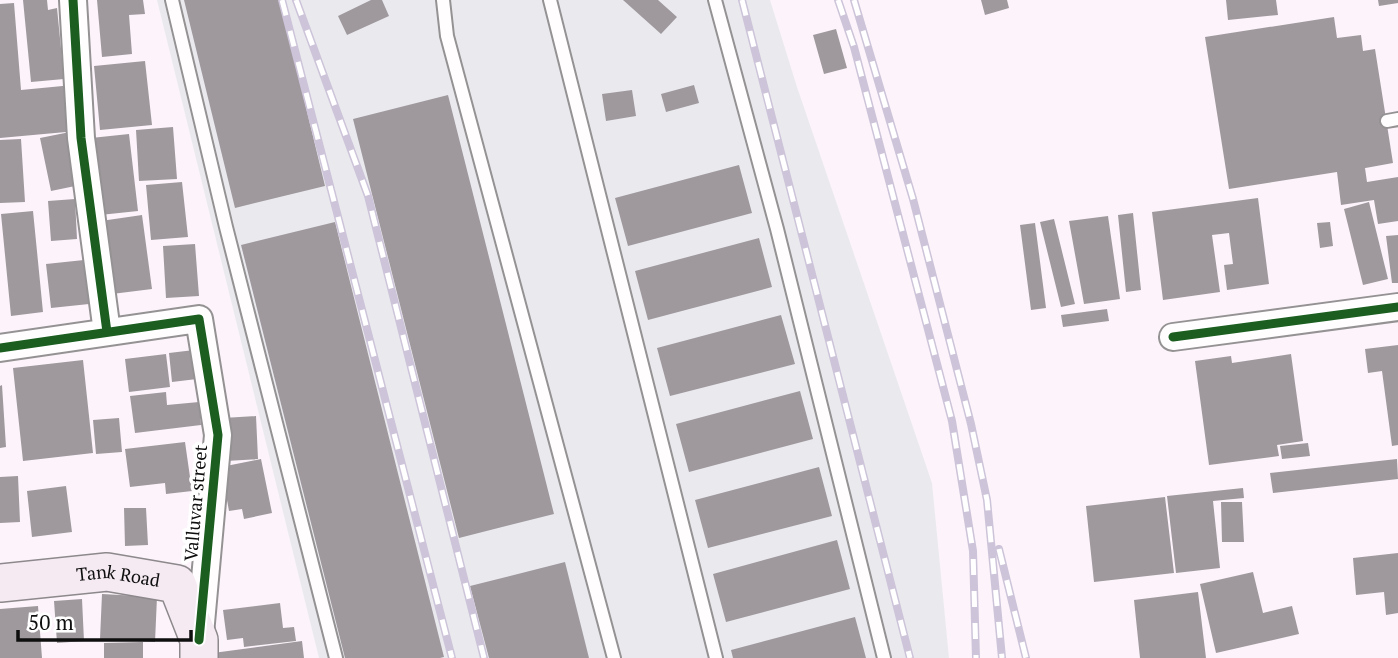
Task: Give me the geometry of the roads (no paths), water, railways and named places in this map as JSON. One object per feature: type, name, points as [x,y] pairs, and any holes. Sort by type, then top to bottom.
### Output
[{"type":"main road","name":"Tank Road","points":[[0,583],[107,572],[177,584],[199,649]]},
{"type":"street","points":[[73,0],[81,138],[107,332]]},
{"type":"street","points":[[1173,337],[1398,307]]},
{"type":"street","name":"Valluvar street","points":[[0,348],[199,319],[218,435],[199,649]]},
{"type":"lane","points":[[172,0],[226,227],[336,658]]},
{"type":"lane","points":[[443,0],[447,36],[614,658]]},
{"type":"lane","points":[[550,0],[716,658]]},
{"type":"lane","points":[[715,0],[780,242],[884,658]]},
{"type":"railway","points":[[282,0],[452,658]]},
{"type":"railway","points":[[296,0],[368,196],[484,658]]},
{"type":"railway","points":[[742,0],[910,658]]},
{"type":"railway","points":[[838,0],[854,47],[952,421],[973,551],[976,658]]},
{"type":"railway","points":[[854,0],[913,199],[971,424],[987,500],[1002,658]]},
{"type":"railway","points":[[999,549],[1026,658]]}]
